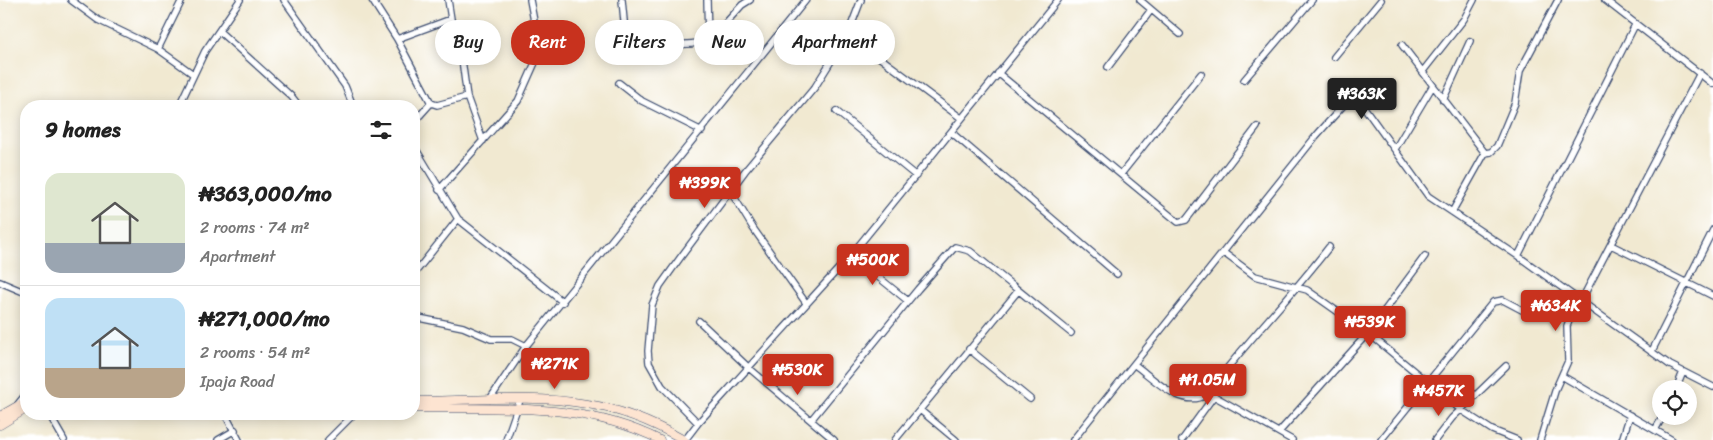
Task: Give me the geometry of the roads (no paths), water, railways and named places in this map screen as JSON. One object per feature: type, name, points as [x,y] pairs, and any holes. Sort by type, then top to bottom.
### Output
[{"type":"main road","points":[[420,401],[490,399],[571,402],[606,408],[646,422],[684,440]]},
{"type":"main road","points":[[0,416],[20,404]]},
{"type":"main road","points":[[420,408],[517,410],[584,414],[620,423],[660,440]]},
{"type":"main road","points":[[0,425],[20,413]]},
{"type":"street","points":[[71,0],[98,20],[158,49],[193,74]]},
{"type":"street","points":[[158,49],[182,0]]},
{"type":"street","points":[[182,100],[205,51],[220,32],[240,0]]},
{"type":"street","points":[[284,0],[345,86],[351,100]]},
{"type":"street","points":[[372,0],[398,39],[431,103],[437,105],[467,97]]},
{"type":"street","points":[[448,0],[451,19],[461,52],[467,97],[483,141]]},
{"type":"street","points":[[440,190],[518,101],[538,56],[537,37],[530,0]]},
{"type":"street","points":[[622,0],[625,31],[675,45],[694,43]]},
{"type":"street","points":[[707,0],[709,20]]},
{"type":"street","points":[[728,20],[742,5],[750,0]]},
{"type":"street","points":[[764,50],[806,0]]},
{"type":"street","points":[[853,20],[861,0]]},
{"type":"street","points":[[684,440],[851,255],[1056,2],[1049,0]]},
{"type":"street","points":[[1140,0],[1180,34]]},
{"type":"street","points":[[1244,80],[1312,0]]},
{"type":"street","points":[[1334,57],[1381,0]]},
{"type":"street","points":[[1423,71],[1464,19],[1474,0]]},
{"type":"street","points":[[1485,153],[1492,152],[1497,146],[1516,103],[1520,71],[1558,0]]},
{"type":"street","points":[[1605,0],[1635,25],[1712,82]]},
{"type":"street","points":[[1108,67],[1152,10]]},
{"type":"street","points":[[398,39],[451,19]]},
{"type":"street","points":[[1518,256],[1635,25]]},
{"type":"street","points":[[220,32],[294,100]]},
{"type":"street","points":[[1443,100],[1470,40]]},
{"type":"street","points":[[1402,45],[1423,71],[1432,87],[1485,153]]},
{"type":"street","points":[[490,399],[526,346],[702,131],[752,65]]},
{"type":"street","points":[[698,423],[662,386],[649,364],[652,305],[660,286],[745,171],[815,87],[829,65]]},
{"type":"street","points":[[890,65],[961,118]]},
{"type":"street","points":[[998,73],[1173,218],[1182,222],[1186,220],[1257,127]]},
{"type":"street","points":[[1540,440],[1556,388],[1568,361],[1567,326],[1579,300],[1611,245],[1652,160],[1700,73]]},
{"type":"street","points":[[1121,174],[1201,74]]},
{"type":"street","points":[[619,83],[642,101],[702,131]]},
{"type":"street","points":[[1395,149],[1432,87]]},
{"type":"street","points":[[1073,440],[1345,101],[1350,98],[1361,103],[1395,149],[1416,182],[1428,196],[1518,256],[1683,372],[1713,387]]},
{"type":"street","points":[[420,115],[431,103]]},
{"type":"street","points":[[836,111],[916,176]]},
{"type":"street","points":[[951,132],[1117,274]]},
{"type":"street","points":[[1452,212],[1485,153]]},
{"type":"street","points":[[420,156],[458,219],[563,302]]},
{"type":"street","points":[[731,192],[753,228],[806,303]]},
{"type":"street","points":[[420,266],[458,219]]},
{"type":"street","points":[[1652,351],[1713,230]]},
{"type":"street","points":[[1611,245],[1713,296]]},
{"type":"street","points":[[811,420],[908,301],[948,254],[957,247],[970,251],[1071,333]]},
{"type":"street","points":[[1135,365],[1180,396],[1199,399],[1206,394],[1231,362],[1299,286],[1329,247]]},
{"type":"street","points":[[1224,253],[1255,276],[1299,286],[1368,333],[1461,410],[1492,430],[1517,440]]},
{"type":"street","points":[[851,255],[908,301]]},
{"type":"street","points":[[1279,432],[1368,333],[1424,256]]},
{"type":"street","points":[[0,282],[20,290]]},
{"type":"street","points":[[895,440],[1018,290]]},
{"type":"street","points":[[1381,440],[1493,302],[1503,300],[1522,310]]},
{"type":"street","points":[[420,318],[463,327],[491,339],[512,339],[526,346]]},
{"type":"street","points":[[699,321],[749,368],[834,440]]},
{"type":"street","points":[[969,349],[1030,399]]},
{"type":"street","points":[[1435,440],[1461,410],[1506,366]]},
{"type":"street","points":[[1680,380],[1683,372]]},
{"type":"street","points":[[1562,376],[1672,440]]},
{"type":"street","points":[[1206,394],[1214,396],[1279,432],[1288,439]]},
{"type":"street","points":[[1182,440],[1214,396]]},
{"type":"street","points":[[506,440],[520,400]]},
{"type":"street","points":[[16,406],[20,401]]},
{"type":"street","points":[[920,410],[956,440]]},
{"type":"street","points":[[1622,440],[1630,415]]},
{"type":"street","points":[[52,420],[64,440]]},
{"type":"street","points":[[229,420],[239,440]]},
{"type":"street","points":[[328,440],[348,420]]},
{"type":"street","points":[[1655,430],[1658,425]]},
{"type":"street","points":[[218,440],[235,430]]}]
